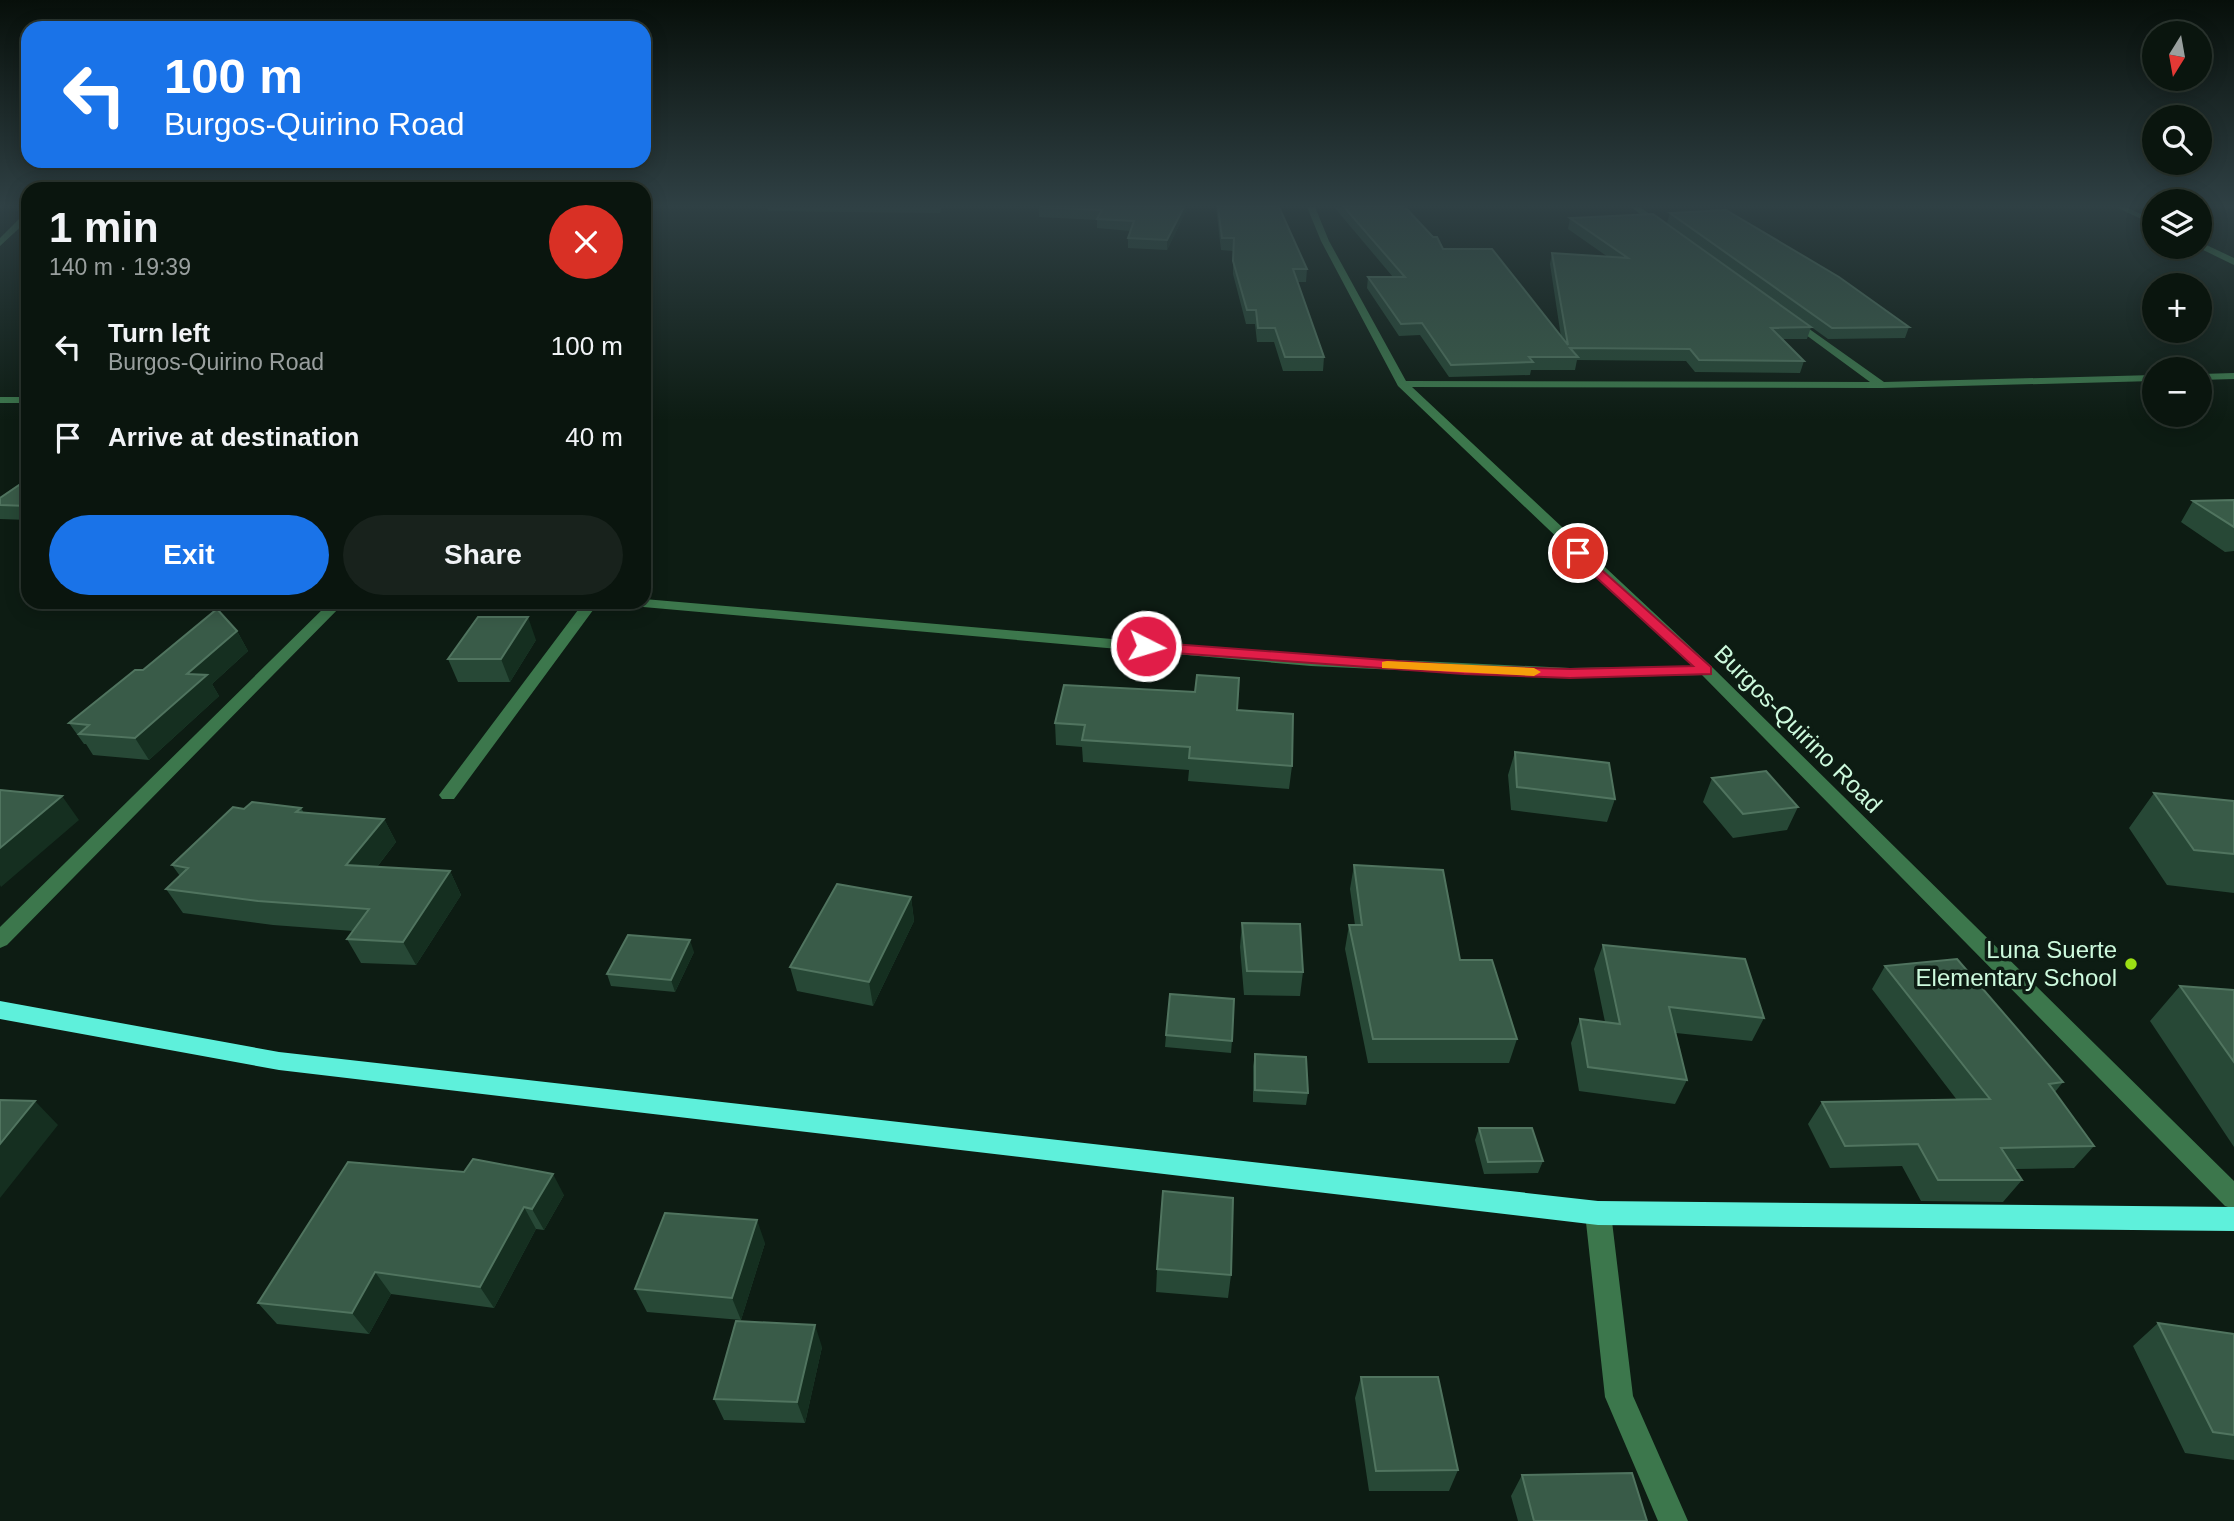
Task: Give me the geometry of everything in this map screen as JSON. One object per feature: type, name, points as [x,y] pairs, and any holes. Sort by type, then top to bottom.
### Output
[{"type":"main road","points":[[0,1010],[279,1061],[1598,1213],[2234,1219]]},
{"type":"street","name":"Burgos-Quirino Road","points":[[1345,278],[1402,384],[1578,553],[1706,670],[2234,1198]]},
{"type":"street","points":[[1781,312],[1882,385]]},
{"type":"street","points":[[2212,377],[2234,376]]},
{"type":"street","points":[[1402,384],[1882,385],[2142,378]]},
{"type":"street","points":[[0,400],[21,400]]},
{"type":"street","points":[[651,604],[1311,661],[1570,673],[1706,670]]},
{"type":"street","points":[[0,940],[331,609]]},
{"type":"street","points":[[449,795],[587,609]]},
{"type":"street","points":[[1598,1213],[1619,1397],[1673,1521]]},
{"type":"building","points":[[1238,278],[1296,278],[1324,357],[1285,357],[1275,328],[1258,328],[1256,310],[1247,310]]},
{"type":"building","points":[[1369,278],[1515,278],[1568,345],[1556,278],[1742,278],[1811,327],[1771,328],[1804,361],[1699,360],[1690,349],[1570,348],[1578,357],[1529,357],[1533,362],[1451,365],[1422,323],[1401,324]]},
{"type":"building","points":[[1762,278],[1840,278],[1909,327],[1832,328]]},
{"type":"building","points":[[21,484],[21,506],[0,505],[0,498]]},
{"type":"building","points":[[2234,500],[2234,527],[2193,501]]},
{"type":"building","points":[[217,609],[237,631],[187,674],[207,675],[135,738],[79,734],[89,725],[69,723],[135,670],[143,670]]},
{"type":"building","points":[[478,617],[528,617],[501,659],[448,659]]},
{"type":"building","points":[[1197,675],[1239,678],[1237,710],[1293,714],[1292,766],[1189,758],[1190,747],[1082,740],[1085,725],[1055,723],[1064,685],[1195,692]]},
{"type":"building","points":[[1515,752],[1609,763],[1615,799],[1517,787]]},
{"type":"building","points":[[1766,771],[1798,807],[1743,814],[1712,778]]},
{"type":"building","points":[[0,790],[62,796],[0,848]]},
{"type":"building","points":[[2154,793],[2234,801],[2234,854],[2194,850]]},
{"type":"building","points":[[252,802],[301,808],[296,812],[384,819],[346,865],[450,871],[403,942],[347,939],[369,909],[258,901],[166,889],[188,868],[172,865],[233,807],[244,809]]},
{"type":"building","points":[[1354,865],[1443,870],[1460,960],[1492,960],[1517,1039],[1373,1039],[1349,925],[1362,925]]},
{"type":"building","points":[[837,884],[911,897],[869,982],[790,967]]},
{"type":"building","points":[[1242,923],[1300,924],[1303,972],[1247,971]]},
{"type":"building","points":[[628,935],[690,940],[671,980],[607,974]]},
{"type":"building","points":[[1603,945],[1745,959],[1764,1018],[1669,1007],[1687,1080],[1588,1067],[1580,1019],[1620,1024]]},
{"type":"building","points":[[1957,959],[2063,1082],[2049,1084],[2094,1146],[2001,1148],[2022,1180],[1938,1180],[1918,1144],[1845,1146],[1822,1102],[1990,1099],[1885,966]]},
{"type":"building","points":[[2180,986],[2234,990],[2234,1062]]},
{"type":"building","points":[[1170,994],[1234,999],[1232,1041],[1166,1035]]},
{"type":"building","points":[[1255,1054],[1306,1057],[1308,1093],[1255,1090]]},
{"type":"building","points":[[0,1100],[35,1101],[0,1144]]},
{"type":"building","points":[[1479,1128],[1532,1128],[1543,1161],[1488,1162]]},
{"type":"building","points":[[473,1159],[553,1174],[532,1209],[524,1207],[480,1287],[375,1272],[352,1313],[258,1303],[348,1162],[464,1172]]},
{"type":"building","points":[[1163,1191],[1233,1198],[1231,1275],[1157,1269]]},
{"type":"building","points":[[665,1213],[757,1220],[732,1298],[635,1289]]},
{"type":"building","points":[[736,1321],[815,1325],[797,1402],[714,1399]]},
{"type":"building","points":[[2158,1323],[2234,1334],[2234,1435],[2213,1432]]},
{"type":"building","points":[[1361,1377],[1438,1377],[1458,1470],[1376,1471]]},
{"type":"building","points":[[1632,1473],[1647,1521],[1534,1521],[1522,1475]]},
{"type":"slow traffic","points":[[1387,665],[1534,672]]},
{"type":"place","name":"Luna Suerte Elementary School","points":[[2131,964]]},
{"type":"route","points":[[1146,646],[1311,661],[1464,670],[1570,673],[1706,670],[1578,553]]}]
